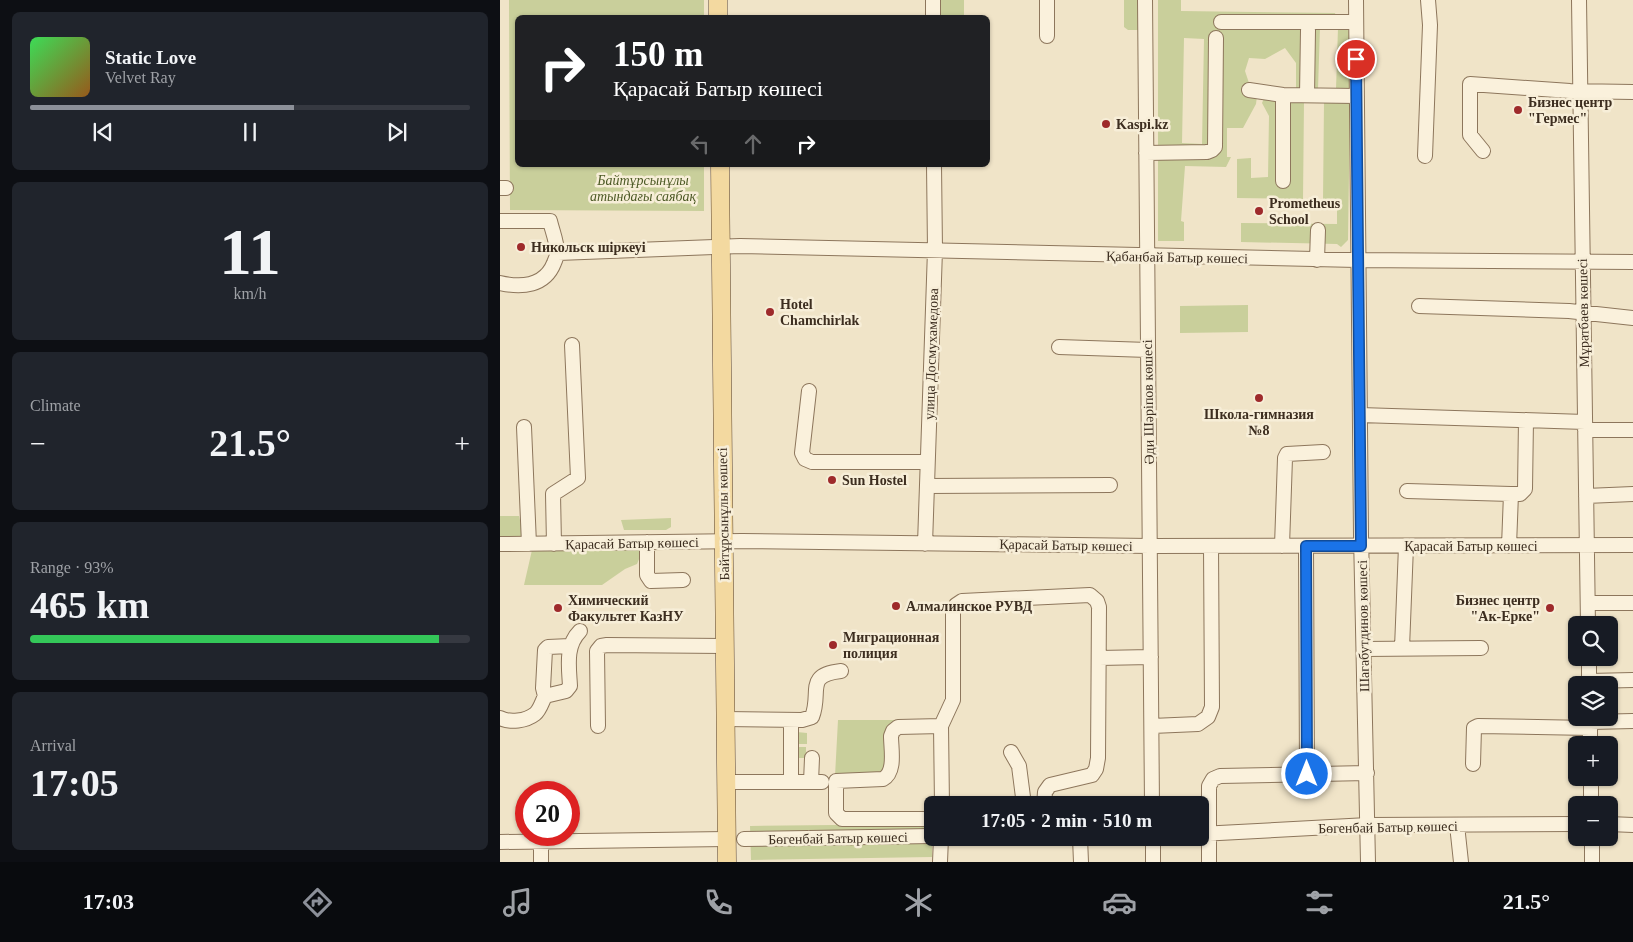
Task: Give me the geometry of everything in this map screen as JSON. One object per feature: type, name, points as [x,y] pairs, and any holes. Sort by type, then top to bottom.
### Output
[{"type":"main road","points":[[718,0],[718,15]]},
{"type":"main road","name":"Байтұрсынұлы көшесі","points":[[720,167],[727,862]]},
{"type":"street","points":[[933,0],[933,15]]},
{"type":"street","name":"Әди Шәріпов көшесі","points":[[1145,0],[1152,796]]},
{"type":"street","name":"Шагабутдинов көшесі","points":[[1356,0],[1357,260],[1368,862]]},
{"type":"street","points":[[1424,156],[1430,25],[1428,0]]},
{"type":"street","name":"Мұратбаев көшесі","points":[[1579,0],[1588,616]]},
{"type":"street","points":[[1047,36],[1049,6]]},
{"type":"street","points":[[1221,22],[1356,22]]},
{"type":"street","points":[[1307,95],[1308,30]]},
{"type":"street","points":[[1146,153],[1207,152],[1215,147],[1216,38]]},
{"type":"street","points":[[1483,151],[1470,135],[1470,84],[1580,91],[1633,92]]},
{"type":"street","points":[[1249,90],[1283,95],[1357,96]]},
{"type":"street","points":[[1283,95],[1283,181]]},
{"type":"street","name":"улица Досмухамедова","points":[[925,544],[935,250],[934,167]]},
{"type":"street","points":[[500,221],[550,221],[558,253],[550,272],[545,278],[534,284],[522,286],[500,283]]},
{"type":"street","points":[[1317,260],[1318,230]]},
{"type":"street","name":"Қабанбай Батыр көшесі","points":[[558,253],[721,246],[1317,260],[1633,262]]},
{"type":"street","points":[[1419,306],[1583,313],[1633,318]]},
{"type":"street","points":[[554,544],[553,494],[578,478],[572,345]]},
{"type":"street","points":[[1059,347],[1148,350]]},
{"type":"street","points":[[810,391],[802,453],[805,459],[812,462],[927,462]]},
{"type":"street","points":[[1360,416],[1526,420],[1633,430]]},
{"type":"street","points":[[1407,491],[1520,494],[1525,489],[1526,420]]},
{"type":"street","points":[[524,428],[529,544]]},
{"type":"street","points":[[1282,546],[1285,458],[1288,454],[1323,452]]},
{"type":"street","points":[[927,486],[1110,485]]},
{"type":"street","points":[[1509,546],[1511,494]]},
{"type":"street","points":[[1586,496],[1633,494]]},
{"type":"street","name":"Қарасай Батыр көшесі","points":[[500,544],[724,541],[1150,546],[1633,545]]},
{"type":"street","points":[[647,542],[647,575],[651,581],[683,580]]},
{"type":"street","points":[[1152,726],[1198,724],[1208,717],[1212,707],[1211,546]]},
{"type":"street","points":[[1306,546],[1307,774]]},
{"type":"street","points":[[1402,648],[1406,546]]},
{"type":"street","points":[[942,796],[941,726],[953,700],[953,611],[956,605],[962,601],[1090,595],[1097,601],[1099,607],[1098,758],[1096,769],[1092,775],[1050,785],[1045,796]]},
{"type":"street","points":[[1588,603],[1633,603]]},
{"type":"street","points":[[545,696],[566,691],[570,686],[570,646],[573,637],[580,631]]},
{"type":"street","points":[[598,726],[597,650],[601,646],[607,644],[724,646]]},
{"type":"street","points":[[500,718],[506,722],[524,720],[536,713],[545,696],[543,688],[545,650],[548,647],[570,646]]},
{"type":"street","points":[[1364,649],[1481,648]]},
{"type":"street","points":[[1099,658],[1151,657]]},
{"type":"street","points":[[725,719],[802,720],[812,717],[815,708],[816,686],[820,677],[828,672],[841,671]]},
{"type":"street","points":[[1618,681],[1633,680]]},
{"type":"street","points":[[791,720],[791,782]]},
{"type":"street","points":[[1618,721],[1633,721]]},
{"type":"street","points":[[1473,764],[1474,728],[1478,726],[1568,723]]},
{"type":"street","points":[[924,819],[842,819],[836,813],[836,781],[883,779],[891,771],[891,736],[893,731],[898,727],[941,726]]},
{"type":"street","points":[[1011,752],[1019,766],[1023,796]]},
{"type":"street","points":[[726,782],[816,782],[812,758]]},
{"type":"street","points":[[1208,796],[1209,786],[1213,780],[1220,776],[1367,773]]},
{"type":"street","name":"Бөгенбай Батыр көшесі","points":[[1209,834],[1368,826],[1568,824]]},
{"type":"street","points":[[1618,824],[1633,825]]},
{"type":"street","points":[[1457,825],[1461,862]]},
{"type":"street","name":"Бөгенбай Батыр көшесі","points":[[744,840],[924,836]]},
{"type":"street","points":[[580,841],[726,839]]},
{"type":"street","points":[[500,842],[515,842]]},
{"type":"street","points":[[541,846],[541,862]]},
{"type":"street","points":[[940,862],[941,846]]},
{"type":"street","points":[[1080,846],[1081,862]]},
{"type":"street","points":[[1153,846],[1153,862]]},
{"type":"street","points":[[1206,846],[1209,862]]},
{"type":"street","points":[[1592,846],[1592,862]]},
{"type":"green space","name":"Байтұрсынұлы атындағы саябақ","points":[[509,0],[704,0],[704,15],[515,15],[515,167],[704,167],[704,211],[510,210]]},
{"type":"green space","points":[[939,0],[964,0],[964,15],[939,15]]},
{"type":"green space","points":[[1124,0],[1140,0],[1140,30],[1128,30],[1124,27]]},
{"type":"green space","points":[[1158,0],[1181,0],[1181,11],[1335,13],[1338,27],[1347,26],[1351,38],[1348,240],[1341,247],[1337,244],[1241,242],[1241,223],[1337,224],[1337,200],[1323,200],[1324,102],[1304,102],[1303,199],[1237,198],[1237,159],[1251,158],[1251,178],[1268,177],[1269,116],[1262,103],[1268,93],[1276,89],[1296,88],[1296,63],[1285,48],[1265,59],[1249,58],[1245,71],[1249,83],[1257,96],[1256,104],[1243,128],[1227,128],[1227,157],[1231,157],[1226,167],[1185,166],[1181,221],[1184,222],[1184,241],[1158,241]],"holes":[[[1320,27],[1338,28],[1336,89],[1318,89]],[[1184,38],[1204,39],[1202,144],[1182,143]]]},
{"type":"green space","points":[[1248,305],[1248,332],[1180,333],[1180,306]]},
{"type":"green space","points":[[500,516],[519,516],[524,537],[500,537]]},
{"type":"green space","points":[[671,518],[671,527],[666,530],[624,530],[621,520]]},
{"type":"green space","points":[[644,547],[637,564],[625,569],[602,585],[524,585],[532,550]]},
{"type":"green space","points":[[838,720],[901,720],[896,740],[881,775],[835,776]]},
{"type":"green space","points":[[797,732],[807,733],[807,744],[797,744]]},
{"type":"green space","points":[[796,747],[806,747],[806,758],[796,758]]},
{"type":"green space","points":[[924,824],[924,846],[932,846],[932,857],[751,860],[750,826]]},
{"type":"place","name":"Бизнес центр \"Гермес\"","points":[[1518,110]]},
{"type":"place","name":"Kaspi.kz","points":[[1106,124]]},
{"type":"place","name":"Prometheus School","points":[[1259,211]]},
{"type":"place","name":"Никольск шіркеуі","points":[[521,247]]},
{"type":"place","name":"Hotel Chamchirlak","points":[[770,312]]},
{"type":"place","name":"Школа-гимназия №8","points":[[1259,398]]},
{"type":"place","name":"Sun Hostel","points":[[832,480]]},
{"type":"place","name":"Алмалинское РУВД","points":[[896,606]]},
{"type":"place","name":"Химический Факультет КазНУ","points":[[558,608]]},
{"type":"place","name":"Бизнес центр \"Ак-Ерке\"","points":[[1550,608]]},
{"type":"place","name":"Миграционная полиция","points":[[833,645]]},
{"type":"route","points":[[1307,774],[1306,546],[1361,546],[1356,59]]}]
